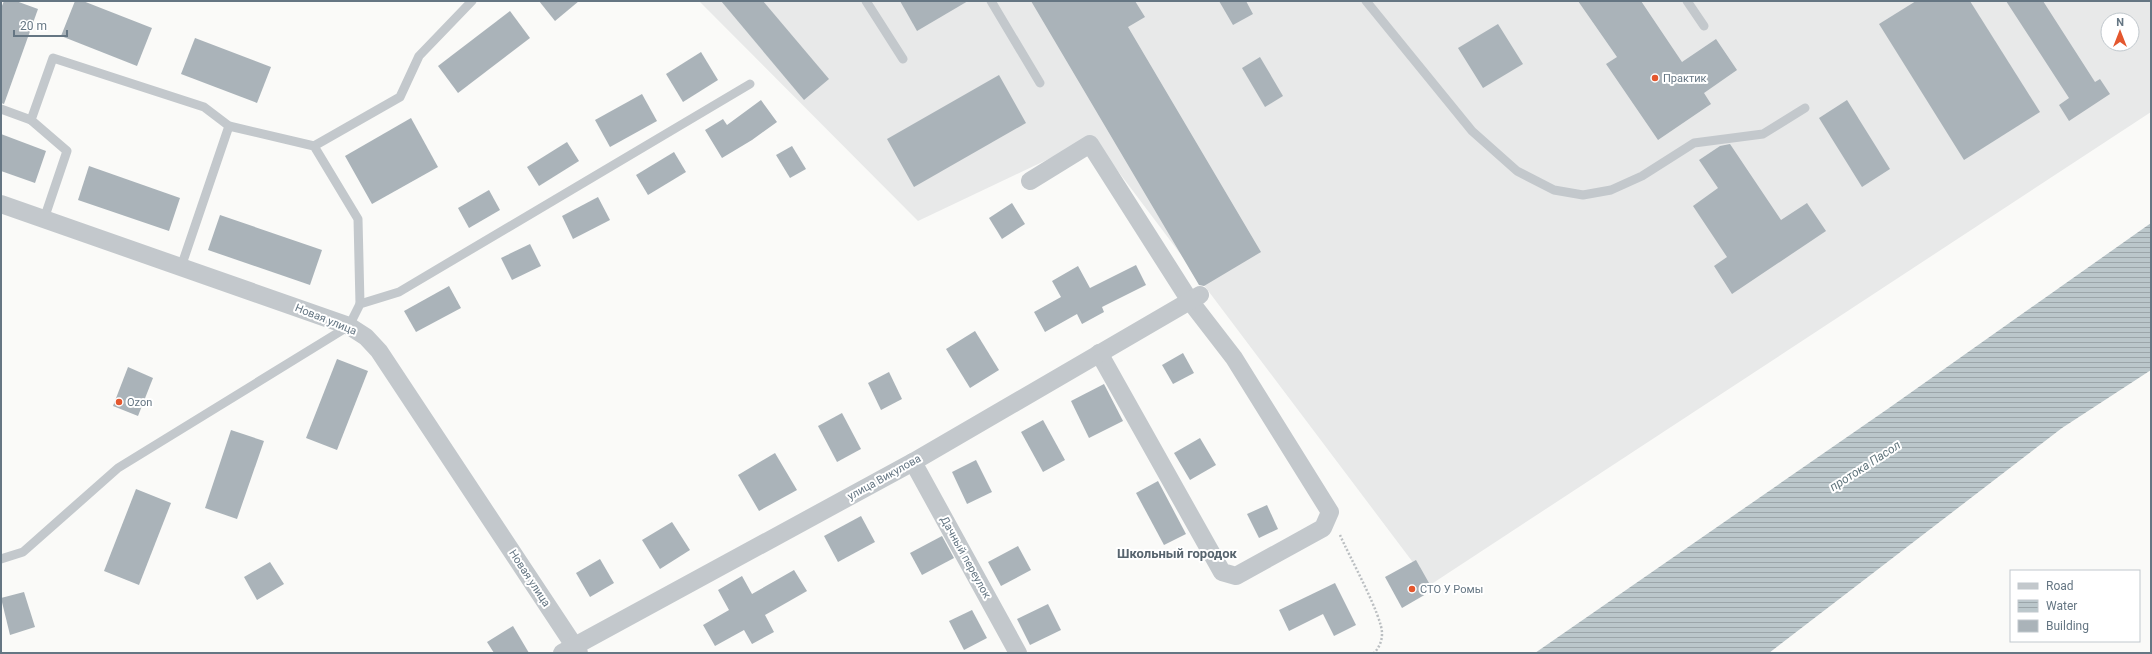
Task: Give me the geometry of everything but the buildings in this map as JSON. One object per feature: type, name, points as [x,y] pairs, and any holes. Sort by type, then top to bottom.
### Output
[{"type":"street","points":[[1030,181],[1090,144],[1196,298],[1330,512],[1323,528],[1236,576],[1222,572],[1100,353]]},
{"type":"street","name":"Новая улица","points":[[1,204],[350,326],[366,336],[379,351],[572,651]]},
{"type":"street","name":"улица Викулова","points":[[572,651],[913,462],[1196,298]]},
{"type":"street","name":"Дачный переулок","points":[[913,462],[1018,653]]},
{"type":"lane","points":[[30,120],[52,58],[204,107],[229,126],[314,146],[400,97],[419,56],[472,1]]},
{"type":"lane","points":[[866,1],[903,59]]},
{"type":"lane","points":[[991,1],[1040,83]]},
{"type":"lane","points":[[1366,1],[1472,131],[1517,171],[1554,190],[1583,196],[1611,190],[1642,176],[1694,143],[1763,134],[1805,108]]},
{"type":"lane","points":[[1687,1],[1704,26]]},
{"type":"lane","points":[[360,304],[399,292],[750,84]]},
{"type":"lane","points":[[1,110],[30,120],[67,150],[44,219]]},
{"type":"lane","points":[[180,267],[229,126]]},
{"type":"lane","points":[[1,559],[23,552],[118,468],[350,326],[360,304],[358,219],[314,146]]},
{"type":"path","points":[[1330,512],[1378,617],[1382,633],[1379,648],[1374,653]]},
{"type":"shaded area","points":[[699,1],[2151,1],[2151,112],[1430,585],[1093,138],[918,221]]},
{"type":"water","name":"протока Пасол","points":[[2151,223],[2151,370],[2062,428],[1769,653],[1535,653],[1889,408]]},
{"type":"place","name":"Практик","points":[[1655,78]]},
{"type":"place","name":"Ozon","points":[[119,402]]},
{"type":"place","name":"СТО У Ромы","points":[[1412,589]]},
{"type":"district","name":"Школьный городок","points":[[1177,553]]}]
